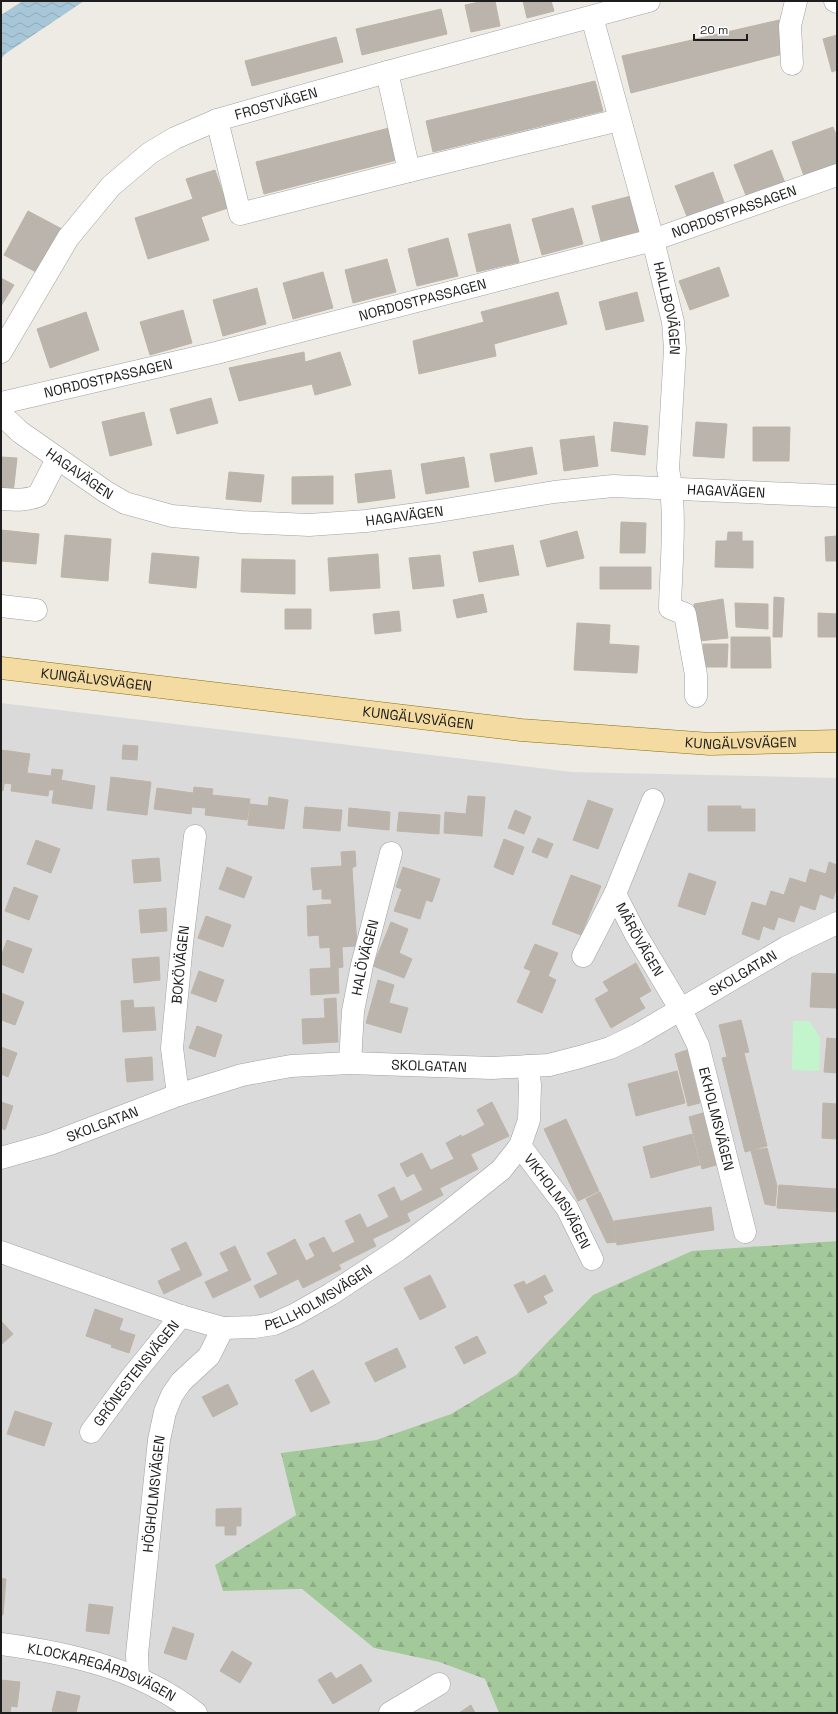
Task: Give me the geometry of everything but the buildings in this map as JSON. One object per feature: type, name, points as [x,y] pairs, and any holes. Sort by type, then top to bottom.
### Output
[{"type":"main road","name":"KUNGÄLVSVÄGEN","points":[[1,668],[520,730],[710,744],[837,741]]},
{"type":"street","name":"FROSTVÄGEN","points":[[1,352],[68,238],[111,186],[150,153],[175,138],[218,120],[387,72],[649,1]]},
{"type":"street","points":[[792,64],[790,26],[796,1]]},
{"type":"street","name":"HALLBOVÄGEN","points":[[592,17],[619,120],[654,240],[669,301],[675,342],[668,469],[672,489],[670,608],[685,614],[696,675],[696,696]]},
{"type":"street","points":[[387,72],[408,171]]},
{"type":"street","points":[[218,120],[240,214],[408,171],[619,120]]},
{"type":"street","name":"NORDOSTPASSAGEN","points":[[1,403],[216,353],[654,240],[837,175]]},
{"type":"street","name":"HAGAVÄGEN","points":[[1,414],[20,432],[106,492],[125,503],[172,516],[240,522],[309,525],[366,521],[439,511],[561,491],[613,486],[837,496]]},
{"type":"street","points":[[1,499],[17,500],[29,499],[38,496],[57,459]]},
{"type":"street","points":[[1,606],[36,610]]},
{"type":"street","name":"MÄRÖVÄGEN","points":[[654,800],[615,894],[635,933],[680,1010]]},
{"type":"street","name":"BOKÖVÄGEN","points":[[178,1095],[172,1048],[182,944],[195,836]]},
{"type":"street","name":"HALÖVÄGEN","points":[[350,1063],[353,1011],[360,973],[390,853]]},
{"type":"street","points":[[583,956],[615,894]]},
{"type":"street","name":"SKOLGATAN","points":[[1,1158],[50,1144],[178,1095],[242,1074],[291,1066],[350,1063],[492,1068],[549,1065],[610,1048],[637,1035],[787,947],[837,923]]},
{"type":"street","name":"EKHOLMSVÄGEN","points":[[680,1010],[698,1045],[746,1232]]},
{"type":"street","name":"PELLHOLMSVÄGEN","points":[[1,1252],[181,1316],[223,1328],[254,1327],[274,1324],[296,1314],[331,1294],[398,1250],[501,1170],[520,1146],[530,1120],[530,1085],[528,1066]]},
{"type":"street","name":"VIKHOLMSVÄGEN","points":[[520,1146],[567,1208],[592,1259]]},
{"type":"street","name":"GRÖNESTENSVÄGEN","points":[[91,1432],[130,1379],[181,1316]]},
{"type":"street","name":"HÖGHOLMSVÄGEN","points":[[138,1678],[137,1654],[156,1481],[159,1440],[165,1412],[172,1395],[181,1382],[209,1356],[223,1328]]},
{"type":"street","name":"KLOCKAREGÅRDSVÄGEN","points":[[1,1644],[52,1651],[107,1666],[138,1678],[185,1704],[196,1713]]},
{"type":"street","points":[[390,1713],[439,1684]]},
{"type":"shaded area","points":[[1,703],[572,772],[837,778],[837,1241],[692,1252],[554,1337],[516,1375],[451,1414],[376,1440],[282,1453],[296,1515],[216,1565],[223,1591],[302,1589],[374,1648],[439,1662],[485,1679],[499,1713],[1,1713]]},
{"type":"green space","points":[[793,1021],[809,1021],[820,1037],[819,1071],[792,1070]]},
{"type":"green space","points":[[837,1241],[837,1713],[499,1713],[485,1679],[439,1662],[374,1648],[302,1589],[223,1591],[215,1565],[296,1515],[281,1453],[376,1440],[451,1414],[516,1375],[593,1295],[692,1251]]},
{"type":"water","points":[[23,1],[84,1],[5,54],[1,59],[1,15]]}]
